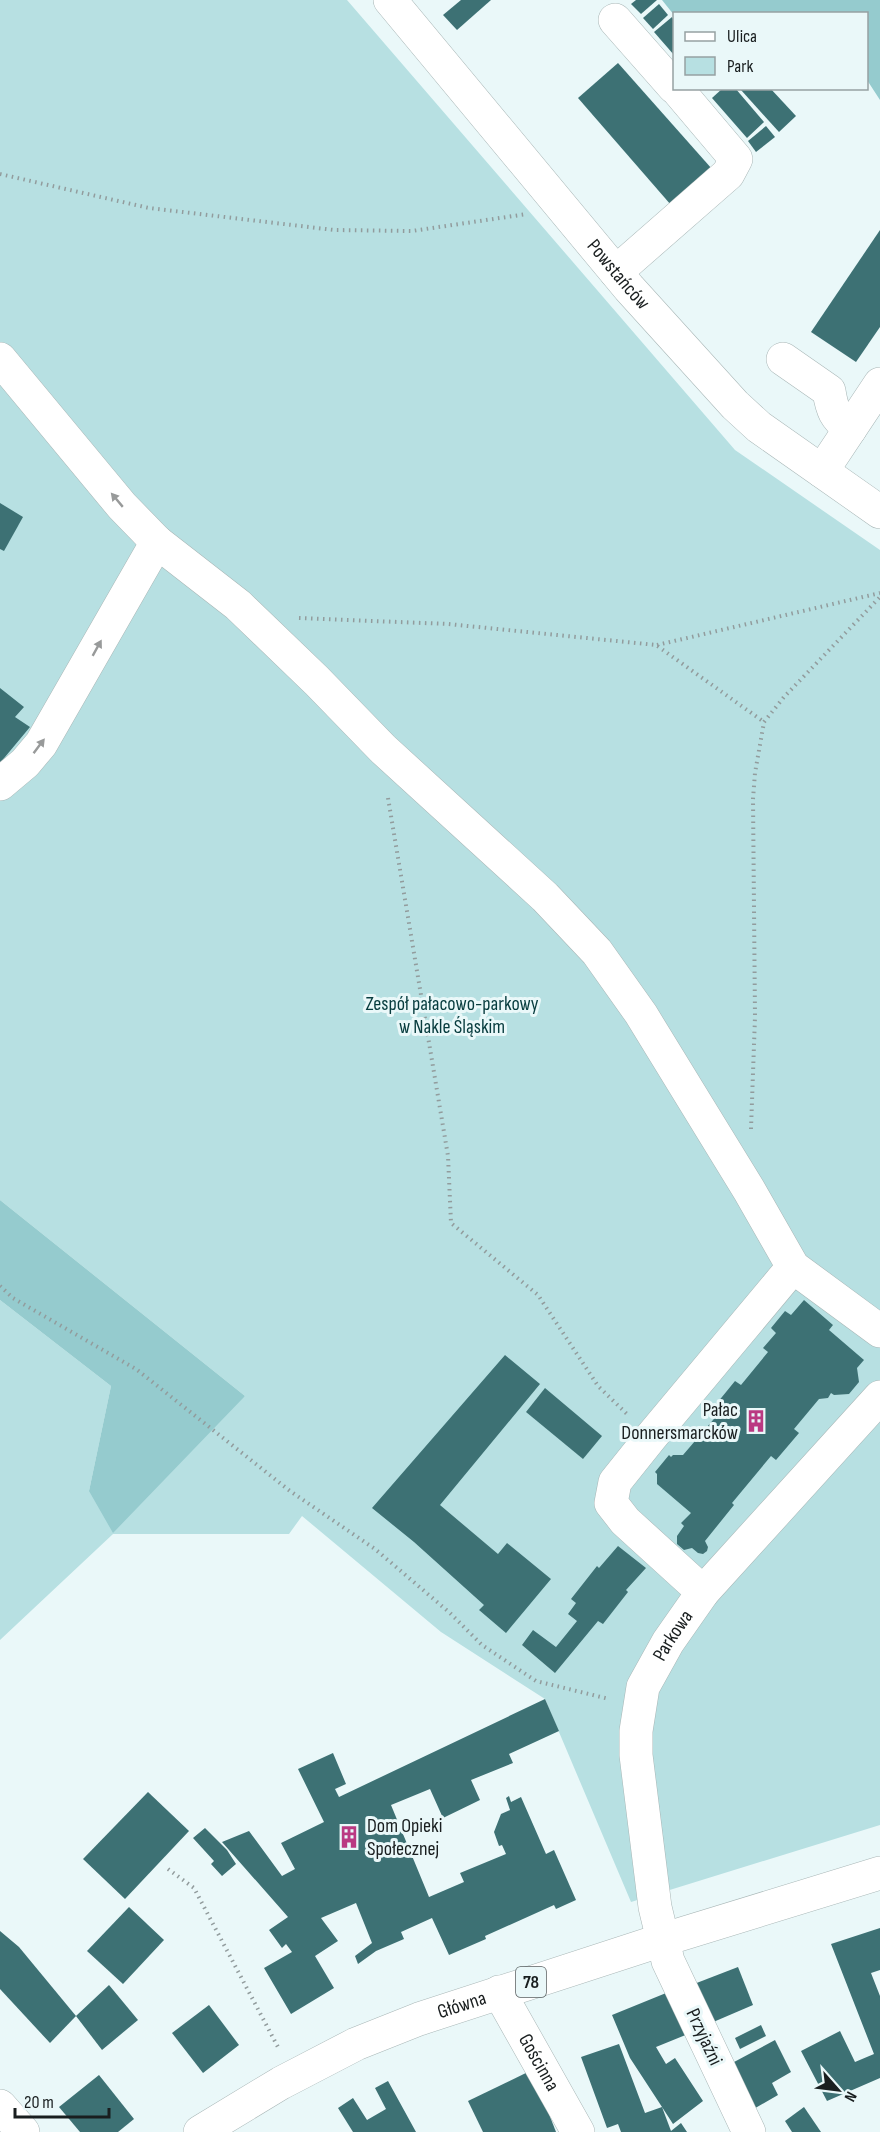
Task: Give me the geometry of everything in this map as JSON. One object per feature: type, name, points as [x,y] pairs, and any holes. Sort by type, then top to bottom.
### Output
[{"type":"street","name":"Powstańców","points":[[390,0],[616,272],[735,405],[759,427],[880,512]]},
{"type":"street","points":[[615,20],[673,86]]},
{"type":"street","points":[[616,272],[728,174],[736,159],[677,90]]},
{"type":"street","points":[[783,359],[829,391],[832,407],[839,420],[869,409]]},
{"type":"street","points":[[0,360],[122,507],[157,542],[250,616],[383,749],[545,897],[597,952],[641,1014],[793,1267],[880,1331]]},
{"type":"street","points":[[822,471],[869,409]]},
{"type":"street","points":[[0,784],[25,763],[41,744],[157,542]]},
{"type":"street","points":[[703,1592],[625,1521],[611,1503],[615,1482],[793,1267]]},
{"type":"street","name":"Parkowa","points":[[662,1940],[655,1907],[636,1755],[643,1687],[654,1664],[703,1592],[880,1397]]},
{"type":"street","name":"Główna","points":[[200,2132],[356,2044],[419,2019],[662,1940],[880,1873]]},
{"type":"street","name":"Przyjaźni","points":[[662,1940],[668,1961],[749,2132]]},
{"type":"street","name":"Gościnna","points":[[499,1992],[578,2132]]},
{"type":"street","points":[[0,2106],[24,2132]]},
{"type":"path","points":[[0,174],[148,208],[334,230],[412,231],[531,213],[552,195]]},
{"type":"path","points":[[250,616],[448,624],[656,645],[880,595]]},
{"type":"path","points":[[751,1132],[755,1017],[753,799],[764,722],[784,697],[880,595]]},
{"type":"path","points":[[656,645],[764,722]]},
{"type":"path","points":[[388,798],[447,1156],[451,1223],[538,1295],[598,1386],[651,1437]]},
{"type":"path","points":[[0,1286],[13,1298],[136,1369],[290,1491],[375,1549],[450,1613],[482,1645],[536,1681],[593,1696],[640,1704]]},
{"type":"path","points":[[168,1869],[195,1888],[294,2077]]},
{"type":"green space","name":"Zespół pałacowo-parkowy w Nakle Śląskim","points":[[0,0],[347,0],[735,450],[880,550],[880,1825],[631,1902],[545,1699],[441,1632],[302,1516],[289,1534],[113,1534],[0,1640],[0,1300],[111,1386],[89,1491],[245,1396],[0,1200]]},
{"type":"shaded area","points":[[662,0],[880,0],[880,100],[868,82],[868,12],[673,14]]},
{"type":"shaded area","points":[[0,1200],[245,1396],[113,1533],[89,1491],[111,1386],[0,1300]]},
{"type":"building","points":[[461,0],[491,0],[457,30],[443,15]]},
{"type":"building","points":[[636,0],[657,0],[641,14],[631,4]]},
{"type":"building","points":[[659,4],[668,15],[653,29],[643,18]]},
{"type":"building","points":[[672,17],[673,54],[654,32]]},
{"type":"building","points":[[618,63],[712,169],[671,205],[578,98]]},
{"type":"building","points":[[721,90],[737,90],[764,122],[747,138],[712,98]]},
{"type":"building","points":[[741,90],[772,90],[796,116],[779,132]]},
{"type":"building","points":[[766,126],[775,137],[756,152],[748,141]]},
{"type":"building","points":[[880,230],[880,327],[856,362],[811,332]]},
{"type":"building","points":[[0,503],[23,517],[4,551],[0,549]]},
{"type":"building","points":[[0,688],[24,707],[15,717],[30,727],[0,763]]},
{"type":"building","name":"Pałac Donnersmarcków","points":[[804,1300],[833,1325],[829,1330],[864,1360],[857,1368],[859,1382],[849,1394],[834,1395],[831,1393],[828,1398],[819,1399],[794,1429],[799,1433],[776,1460],[771,1456],[732,1503],[734,1505],[705,1541],[707,1551],[703,1554],[692,1548],[684,1550],[677,1544],[677,1536],[684,1526],[681,1523],[691,1513],[657,1484],[655,1472],[669,1455],[671,1457],[683,1455],[719,1413],[713,1408],[735,1381],[741,1385],[768,1352],[763,1348],[776,1333],[771,1328],[785,1311],[791,1315]]},
{"type":"building","points":[[505,1355],[540,1384],[440,1505],[498,1554],[507,1543],[551,1579],[506,1633],[479,1610],[484,1605],[372,1508]]},
{"type":"building","points":[[545,1388],[602,1436],[583,1459],[526,1412]]},
{"type":"building","points":[[618,1546],[646,1568],[626,1590],[628,1592],[603,1624],[598,1621],[555,1673],[522,1645],[533,1630],[556,1647],[577,1621],[568,1614],[576,1603],[571,1599],[597,1566],[599,1568]]},
{"type":"building","name":"Dom Opieki Społecznej","points":[[545,1699],[559,1731],[509,1754],[513,1763],[471,1780],[480,1800],[443,1818],[430,1789],[391,1805],[429,1897],[464,1882],[460,1873],[506,1854],[502,1845],[499,1846],[494,1832],[501,1814],[510,1810],[506,1798],[509,1796],[511,1802],[521,1797],[546,1854],[554,1850],[576,1900],[556,1909],[554,1905],[449,1955],[432,1918],[401,1932],[404,1939],[376,1951],[358,1964],[355,1956],[372,1943],[356,1903],[321,1918],[338,1941],[315,1956],[334,1988],[291,2014],[264,1968],[292,1952],[286,1944],[282,1948],[269,1930],[288,1917],[222,1842],[249,1831],[282,1876],[295,1869],[281,1843],[324,1822],[298,1769],[333,1753],[346,1784],[335,1789],[339,1797]]},
{"type":"building","points":[[148,1792],[189,1831],[125,1899],[83,1859]]},
{"type":"building","points":[[205,1828],[227,1850],[236,1864],[222,1876],[211,1864],[214,1861],[193,1838]]},
{"type":"building","points":[[129,1907],[164,1940],[123,1984],[87,1951]]},
{"type":"building","points":[[880,1928],[880,1970],[871,1973],[880,1996],[880,2078],[827,2101],[801,2051],[840,2031],[855,2062],[874,2054],[831,1944]]},
{"type":"building","points":[[0,1931],[19,1947],[76,2016],[50,2043],[0,1989]]},
{"type":"building","points":[[738,1967],[753,2005],[711,2023],[694,1984]]},
{"type":"building","points":[[109,1985],[138,2020],[102,2050],[76,2016]]},
{"type":"building","points":[[671,1991],[688,2034],[656,2047],[666,2064],[675,2058],[703,2101],[673,2124],[630,2058],[612,2015]]},
{"type":"building","points":[[209,2005],[239,2045],[203,2073],[172,2033]]},
{"type":"building","points":[[761,2025],[766,2036],[740,2049],[735,2038]]},
{"type":"building","points":[[775,2040],[791,2072],[772,2083],[778,2095],[745,2114],[721,2069]]},
{"type":"building","points":[[619,2044],[645,2113],[662,2107],[671,2131],[681,2123],[687,2132],[621,2132],[618,2124],[607,2128],[581,2057]]},
{"type":"building","points":[[532,2070],[556,2132],[483,2132],[468,2101]]},
{"type":"building","points":[[99,2075],[134,2119],[118,2132],[80,2132],[59,2107]]},
{"type":"building","points":[[388,2081],[416,2132],[353,2132],[338,2108],[353,2098],[367,2120],[386,2109],[375,2088]]},
{"type":"building","points":[[804,2107],[821,2132],[792,2132],[785,2121]]},
{"type":"place","name":"Pałac Donnersmarcków","points":[[756,1421]]},
{"type":"place","name":"Dom Opieki Społecznej","points":[[349,1837]]}]
